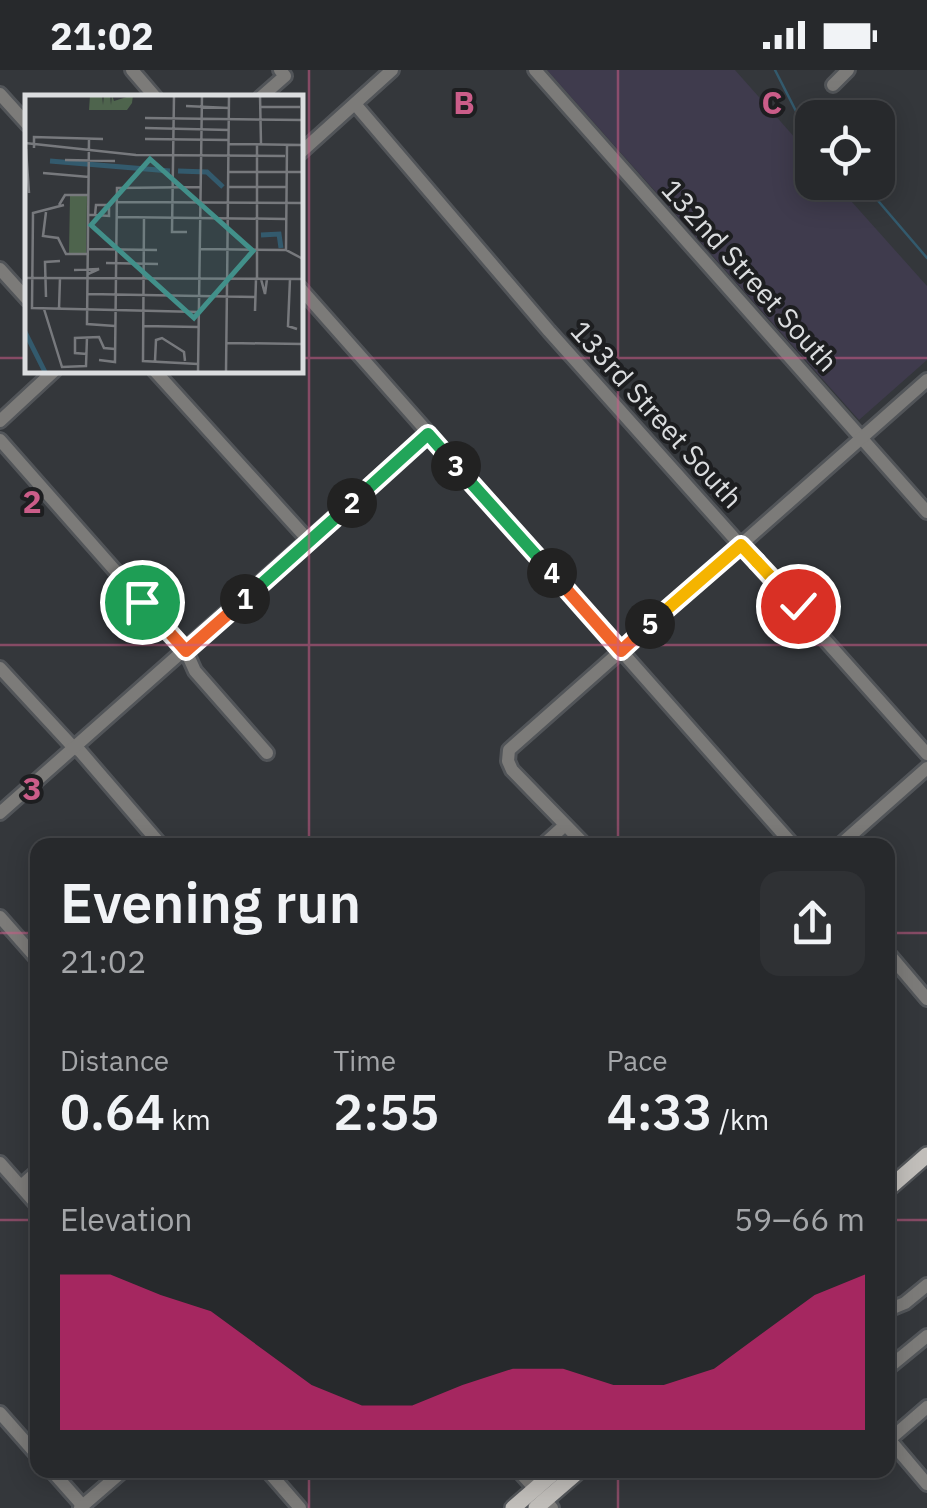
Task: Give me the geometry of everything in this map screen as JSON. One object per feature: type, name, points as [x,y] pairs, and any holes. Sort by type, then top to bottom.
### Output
[{"type":"main road","points":[[895,1184],[927,1155]]},
{"type":"main road","points":[[542,1501],[553,1478]]},
{"type":"main road","points":[[514,1508],[542,1501],[570,1478]]},
{"type":"street","points":[[132,70],[153,95]]},
{"type":"street","points":[[302,151],[392,70]]},
{"type":"street","name":"132nd Street South","points":[[536,70],[927,512]]},
{"type":"street","points":[[833,84],[848,70]]},
{"type":"street","points":[[263,95],[283,73]]},
{"type":"street","points":[[0,94],[25,122]]},
{"type":"street","name":"133rd Street South","points":[[355,104],[549,331],[927,754]]},
{"type":"street","points":[[0,269],[25,297]]},
{"type":"street","points":[[302,290],[787,838]]},
{"type":"street","points":[[0,420],[53,372]]},
{"type":"street","points":[[156,372],[310,542]]},
{"type":"street","points":[[577,838],[508,762],[507,754],[514,744],[927,380]]},
{"type":"street","points":[[0,813],[428,434]]},
{"type":"street","points":[[0,440],[186,651],[195,670],[267,753]]},
{"type":"street","points":[[0,668],[80,751],[155,838]]},
{"type":"street","points":[[848,838],[927,768]]},
{"type":"street","points":[[551,838],[564,826]]},
{"type":"street","points":[[0,916],[30,951]]},
{"type":"street","points":[[895,961],[927,998]]},
{"type":"street","points":[[0,1163],[30,1197]]},
{"type":"street","points":[[21,1186],[30,1178]]},
{"type":"street","points":[[895,1307],[927,1285]]},
{"type":"street","points":[[895,1362],[927,1336]]},
{"type":"street","points":[[895,1433],[927,1407]]},
{"type":"street","points":[[0,1413],[30,1447]]},
{"type":"street","points":[[895,1447],[927,1484]]},
{"type":"street","points":[[57,1478],[81,1507],[115,1478]]},
{"type":"street","points":[[274,1478],[300,1508]]},
{"type":"street","points":[[524,1478],[542,1501]]},
{"type":"shaded area","points":[[547,70],[735,70],[795,138],[795,200],[850,200],[927,286],[927,360],[859,420]]},
{"type":"waterway","points":[[775,70],[795,109]]},
{"type":"waterway","points":[[877,200],[927,258]]},
{"type":"route","points":[[142,602],[186,651],[428,434],[621,651],[741,545],[798,606]]}]
